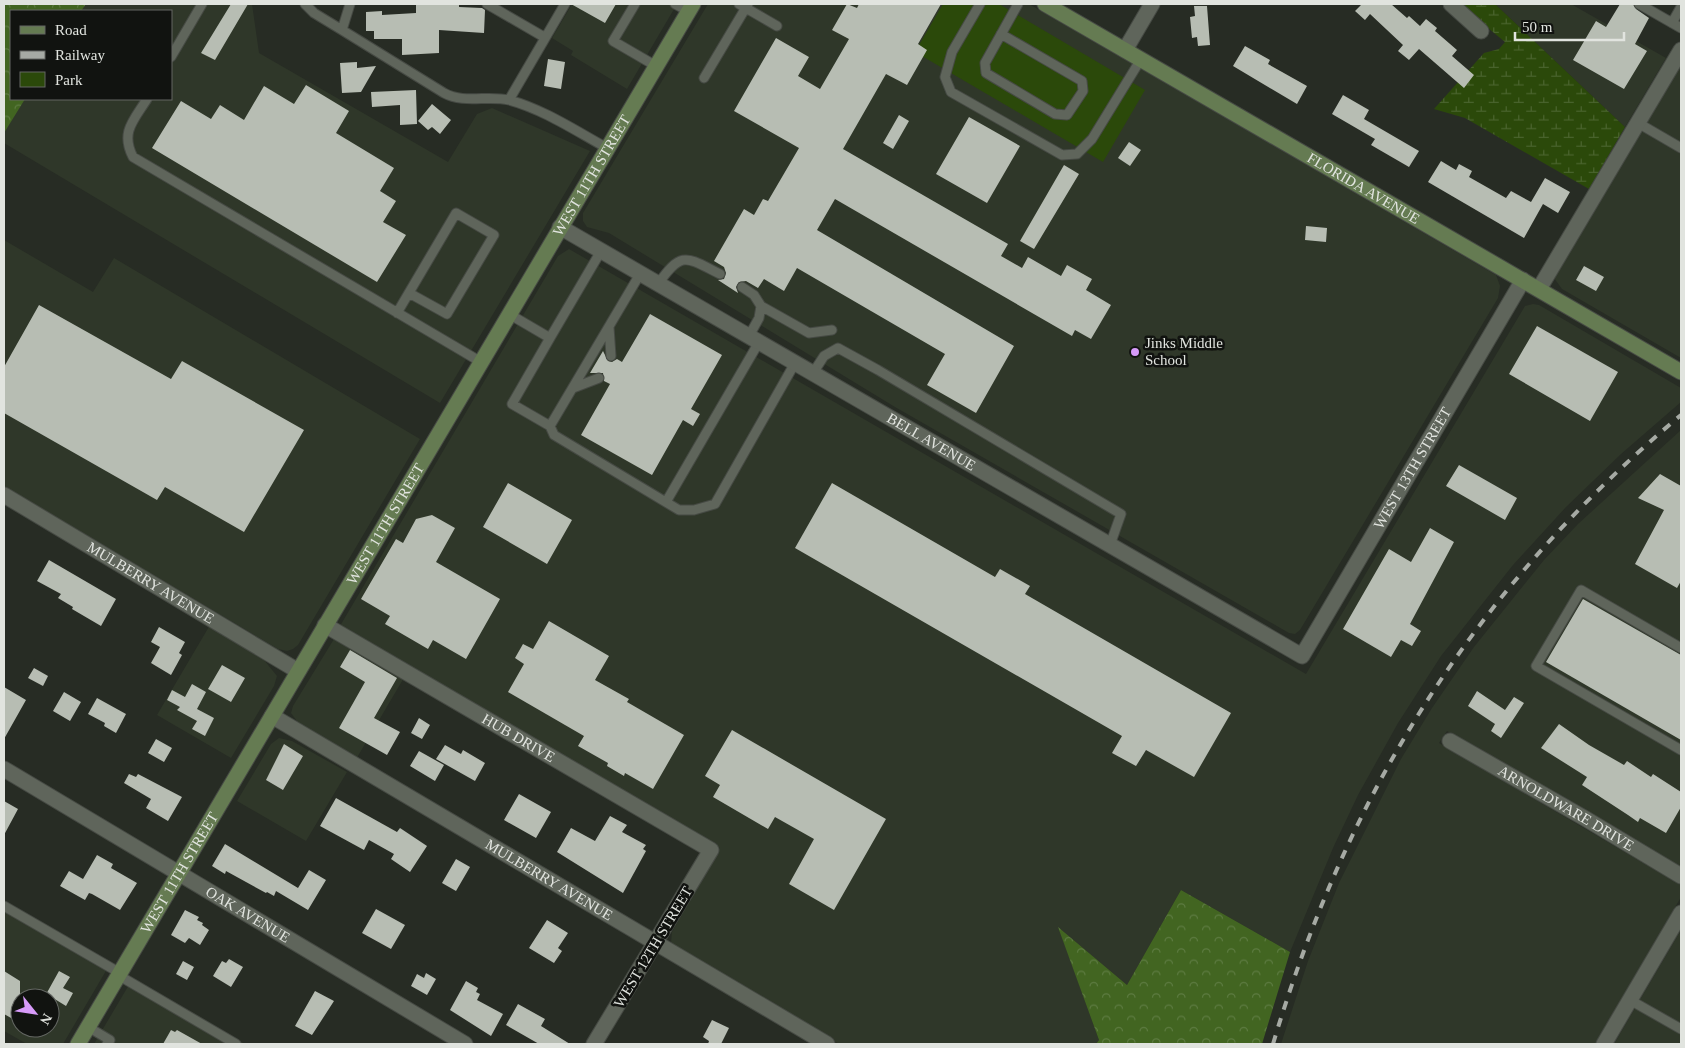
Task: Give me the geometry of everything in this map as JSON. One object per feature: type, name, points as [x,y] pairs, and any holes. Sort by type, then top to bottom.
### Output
[{"type":"main road","name":"FLORIDA AVENUE","points":[[1045,4],[1681,372]]},
{"type":"main road","name":"WEST 11TH STREET","points":[[78,1044],[690,8]]},
{"type":"street","points":[[1125,50],[1152,4]]},
{"type":"street","points":[[1451,4],[1481,31]]},
{"type":"street","points":[[1539,290],[1680,56]]},
{"type":"street","name":"BELL AVENUE","points":[[560,227],[1302,656]]},
{"type":"street","name":"WEST 13TH STREET","points":[[1302,656],[1523,280]]},
{"type":"street","name":"MULBERRY AVENUE","points":[[4,494],[298,671]]},
{"type":"street","name":"HUB DRIVE","points":[[325,625],[710,850]]},
{"type":"street","name":"MULBERRY AVENUE","points":[[272,716],[827,1044]]},
{"type":"street","name":"ARNOLDWARE DRIVE","points":[[1450,741],[1681,876]]},
{"type":"street","name":"OAK AVENUE","points":[[4,769],[465,1044]]},
{"type":"street","name":"WEST 12TH STREET","points":[[594,1044],[710,850]]},
{"type":"street","points":[[1604,1044],[1681,913]]},
{"type":"lane","points":[[172,55],[202,4]]},
{"type":"lane","points":[[306,4],[314,13],[451,96],[509,100],[541,113],[607,148]]},
{"type":"lane","points":[[342,30],[350,4]]},
{"type":"lane","points":[[487,4],[544,37]]},
{"type":"lane","points":[[509,100],[544,37],[565,4]]},
{"type":"lane","points":[[635,4],[613,41],[656,66]]},
{"type":"lane","points":[[674,4],[690,8]]},
{"type":"lane","points":[[980,4],[952,52],[945,77],[951,92],[1062,155],[1077,154],[1092,139],[1141,59]]},
{"type":"lane","points":[[1001,34],[1082,81],[1083,91],[1068,115],[1055,114],[986,73],[984,63],[1018,4]]},
{"type":"lane","points":[[1639,4],[1681,28]]},
{"type":"lane","points":[[704,78],[744,5],[777,26]]},
{"type":"lane","points":[[1672,23],[1681,7]]},
{"type":"lane","points":[[145,100],[128,131],[126,144],[133,157],[481,362]]},
{"type":"lane","points":[[1638,123],[1681,148]]},
{"type":"lane","points":[[397,313],[456,213],[494,234],[447,314],[409,293]]},
{"type":"lane","points":[[601,251],[512,404],[550,426],[554,435],[679,510],[694,510],[715,504],[795,363]]},
{"type":"lane","points":[[658,284],[672,264],[681,259],[693,261],[720,274]]},
{"type":"lane","points":[[550,426],[640,274]]},
{"type":"lane","points":[[742,287],[754,295],[761,306],[809,333],[832,330]]},
{"type":"lane","points":[[666,502],[754,339],[761,306]]},
{"type":"lane","points":[[509,314],[550,338]]},
{"type":"lane","points":[[609,327],[611,356]]},
{"type":"lane","points":[[813,373],[824,356],[838,348],[878,370],[1122,514],[1110,545]]},
{"type":"lane","points":[[573,388],[599,378]]},
{"type":"lane","points":[[1681,648],[1581,590],[1536,666],[1681,750]]},
{"type":"lane","points":[[4,906],[236,1044]]},
{"type":"lane","points":[[1630,1000],[1681,1029]]},
{"type":"lane","points":[[88,1027],[110,1040],[107,1044]]},
{"type":"shaded area","points":[[4,4],[252,4],[259,53],[448,162],[477,114],[492,108],[590,151],[440,403],[4,143]]},
{"type":"shaded area","points":[[572,4],[677,4],[627,89],[571,55],[573,51],[552,38]]},
{"type":"shaded area","name":"Jinks Middle School","points":[[708,4],[1029,4],[1496,275],[1500,286],[1498,298],[1300,630],[1295,634],[1289,633],[895,407],[609,233],[587,227],[583,221],[583,213]]},
{"type":"shaded area","points":[[1495,4],[1571,4],[1666,58],[1625,127]]},
{"type":"shaded area","points":[[1681,63],[1681,358],[1562,289],[1554,278]]},
{"type":"shaded area","points":[[4,240],[93,292],[114,258],[420,439],[298,645],[293,649],[287,651],[278,649],[4,486]]},
{"type":"shaded area","points":[[569,249],[1306,674],[1525,306],[1539,305],[1681,388],[1681,402],[1621,454],[1566,507],[1513,565],[1441,656],[1398,723],[1358,795],[1333,848],[1290,952],[1181,890],[1127,985],[1059,928],[1099,1040],[1096,1044],[839,1044],[676,948],[671,943],[672,932],[720,848],[340,626],[558,256]]},
{"type":"shaded area","points":[[1681,430],[1681,868],[1447,731],[1439,743],[1681,885],[1681,897],[1595,1044],[1281,1044],[1308,961],[1339,883],[1401,759],[1432,708],[1474,647],[1544,560],[1578,524]]},
{"type":"shaded area","points":[[210,625],[264,660],[277,676],[274,686],[231,758],[157,715]]},
{"type":"shaded area","points":[[334,639],[338,639],[405,676],[355,761],[299,724],[291,713],[293,706]]},
{"type":"shaded area","points":[[279,738],[292,741],[347,772],[306,841],[237,801],[271,744]]},
{"type":"shaded area","points":[[4,902],[110,964],[63,1044],[27,1044],[16,1038],[60,1038],[60,988],[10,988],[10,1034],[4,1031]]},
{"type":"shaded area","points":[[1681,930],[1681,1044],[1614,1044]]},
{"type":"shaded area","points":[[133,978],[245,1044],[94,1044]]},
{"type":"green space","points":[[4,4],[86,4],[82,10],[10,10],[10,100],[24,100],[4,133]]},
{"type":"green space","points":[[943,4],[999,4],[1145,90],[1103,162],[915,52]]},
{"type":"green space","points":[[1459,4],[1495,4],[1625,127],[1589,189],[1465,118],[1434,109],[1484,53],[1499,49],[1505,42]]},
{"type":"green space","points":[[1181,890],[1290,952],[1262,1044],[1096,1044],[1099,1040],[1058,927],[1127,985]]},
{"type":"building","points":[[231,4],[248,4],[215,60],[201,53]]},
{"type":"building","points":[[416,4],[459,4],[459,7],[482,8],[485,10],[484,33],[439,30],[439,53],[402,55],[402,39],[374,39],[374,31],[366,31],[366,12],[382,11],[382,15],[416,13]]},
{"type":"building","points":[[571,4],[616,4],[605,23]]},
{"type":"building","points":[[847,4],[857,8],[859,4],[941,4],[918,44],[927,50],[907,85],[886,74],[843,149],[1008,244],[1001,256],[1022,268],[1028,257],[1061,276],[1067,265],[1092,279],[1086,290],[1111,305],[1091,339],[1075,330],[1072,336],[835,199],[817,230],[1014,346],[976,413],[927,385],[945,354],[797,268],[784,291],[764,279],[758,288],[746,281],[739,282],[736,287],[738,293],[718,280],[724,279],[726,273],[724,267],[714,261],[744,209],[754,215],[763,199],[768,201],[799,148],[734,111],[776,38],[809,57],[798,76],[820,89],[849,39],[832,30]]},
{"type":"building","points":[[1359,4],[1391,4],[1420,26],[1426,19],[1437,28],[1435,31],[1457,50],[1452,56],[1474,75],[1464,88],[1419,49],[1409,60],[1398,51],[1403,45],[1370,14],[1365,20],[1355,11],[1361,5]]},
{"type":"building","points":[[1620,4],[1633,4],[1636,9],[1649,18],[1635,44],[1647,51],[1624,89],[1573,60],[1596,21],[1606,27]]},
{"type":"building","points":[[1194,6],[1207,6],[1210,45],[1198,46],[1197,37],[1192,38],[1190,17],[1195,16]]},
{"type":"building","points":[[1245,46],[1270,60],[1268,64],[1307,86],[1297,104],[1233,66]]},
{"type":"building","points":[[548,59],[565,62],[561,89],[544,86]]},
{"type":"building","points":[[357,62],[357,68],[376,66],[361,92],[342,93],[340,63]]},
{"type":"building","points":[[306,85],[349,111],[336,133],[394,168],[380,191],[396,201],[383,222],[406,235],[377,282],[152,148],[181,101],[211,119],[220,105],[244,120],[264,86],[294,104]]},
{"type":"building","points":[[416,90],[417,124],[400,125],[400,105],[372,107],[371,92]]},
{"type":"building","points":[[1343,95],[1369,110],[1364,119],[1419,151],[1409,167],[1371,145],[1375,139],[1332,114]]},
{"type":"building","points":[[432,104],[451,120],[440,134],[432,127],[428,130],[418,121]]},
{"type":"building","points":[[899,115],[909,121],[893,149],[883,143]]},
{"type":"building","points":[[969,117],[1020,146],[987,203],[936,174]]},
{"type":"building","points":[[1129,142],[1141,150],[1130,166],[1118,158]]},
{"type":"building","points":[[1441,161],[1456,170],[1459,164],[1472,171],[1469,177],[1506,198],[1511,191],[1531,202],[1545,178],[1570,192],[1558,213],[1543,204],[1524,238],[1428,182]]},
{"type":"building","points":[[1064,165],[1079,174],[1034,249],[1020,241]]},
{"type":"building","points":[[1306,226],[1327,228],[1326,242],[1305,240]]},
{"type":"building","points":[[1584,266],[1604,277],[1596,291],[1576,280]]},
{"type":"building","points":[[39,305],[171,379],[182,361],[304,430],[244,532],[165,487],[157,500],[4,413],[4,367]]},
{"type":"building","points":[[650,314],[722,355],[691,409],[700,414],[693,426],[683,420],[652,475],[581,435],[610,384],[604,381],[603,373],[590,373],[603,351],[608,361],[612,362],[617,359],[622,362]]},
{"type":"building","points":[[1537,326],[1618,372],[1590,421],[1509,374]]},
{"type":"building","points":[[1459,465],[1517,498],[1505,520],[1446,486]]},
{"type":"building","points":[[1660,474],[1681,486],[1681,581],[1677,588],[1635,564],[1664,510],[1638,498]]},
{"type":"building","points":[[508,483],[572,520],[547,564],[483,527]]},
{"type":"building","points":[[832,483],[995,577],[1000,569],[1030,586],[1025,594],[1231,713],[1194,777],[1146,750],[1136,766],[1112,753],[1122,736],[795,548]]},
{"type":"building","points":[[432,515],[455,528],[436,562],[500,599],[466,659],[433,640],[428,649],[385,624],[390,616],[361,599],[396,539],[403,543],[416,519]]},
{"type":"building","points":[[1430,528],[1454,542],[1410,624],[1421,631],[1412,646],[1401,640],[1391,657],[1343,629],[1389,549],[1411,562]]},
{"type":"building","points":[[49,560],[116,599],[101,626],[72,609],[73,607],[58,598],[61,594],[37,581]]},
{"type":"building","points":[[1583,599],[1681,655],[1681,740],[1546,662]]},
{"type":"building","points":[[549,621],[609,656],[595,680],[629,699],[627,702],[684,735],[653,789],[625,773],[624,776],[607,766],[608,763],[578,746],[584,736],[508,692],[524,664],[515,658],[523,644],[533,649]]},
{"type":"building","points":[[159,627],[185,642],[179,653],[182,655],[171,675],[151,663],[160,647],[151,642]]},
{"type":"building","points":[[350,650],[397,678],[374,718],[400,732],[387,755],[339,728],[365,682],[340,667]]},
{"type":"building","points":[[222,665],[245,678],[231,702],[208,689]]},
{"type":"building","points":[[34,668],[48,676],[43,686],[28,678]]},
{"type":"building","points":[[192,684],[206,692],[197,709],[214,718],[205,736],[192,729],[197,721],[177,710],[180,707],[167,700],[172,690],[185,697]]},
{"type":"building","points":[[4,687],[26,700],[4,739]]},
{"type":"building","points":[[1477,691],[1505,710],[1514,697],[1524,703],[1501,738],[1491,731],[1495,724],[1468,706]]},
{"type":"building","points":[[64,692],[81,702],[70,721],[53,711]]},
{"type":"building","points":[[97,698],[126,714],[116,733],[104,726],[105,723],[88,714]]},
{"type":"building","points":[[419,718],[430,725],[422,739],[411,733]]},
{"type":"building","points":[[1559,724],[1589,745],[1624,765],[1627,761],[1651,777],[1653,774],[1681,792],[1681,807],[1666,833],[1640,818],[1638,822],[1582,785],[1587,777],[1541,748]]},
{"type":"building","points":[[732,730],[886,819],[834,910],[789,884],[814,839],[775,817],[768,829],[713,797],[720,785],[705,776]]},
{"type":"building","points":[[156,739],[172,748],[164,762],[148,753]]},
{"type":"building","points":[[284,744],[303,756],[283,790],[266,780]]},
{"type":"building","points":[[445,745],[461,754],[463,750],[485,763],[475,781],[436,759]]},
{"type":"building","points":[[419,751],[444,765],[435,781],[410,766]]},
{"type":"building","points":[[129,774],[136,777],[138,774],[182,797],[168,821],[146,808],[151,799],[124,783]]},
{"type":"building","points":[[519,794],[551,812],[536,838],[504,820]]},
{"type":"building","points":[[336,798],[397,832],[400,828],[427,846],[410,872],[391,859],[394,854],[369,840],[364,850],[320,826]]},
{"type":"building","points":[[4,801],[18,809],[4,835]]},
{"type":"building","points":[[610,816],[627,825],[622,832],[646,845],[643,849],[646,851],[623,893],[557,852],[571,828],[595,841]]},
{"type":"building","points":[[225,844],[298,888],[309,870],[326,880],[308,910],[276,891],[274,896],[266,893],[226,871],[225,874],[212,866]]},
{"type":"building","points":[[97,855],[113,864],[111,868],[137,883],[120,910],[92,894],[89,893],[85,900],[60,886],[69,871],[83,879]]},
{"type":"building","points":[[456,859],[470,867],[456,891],[442,883]]},
{"type":"building","points":[[376,909],[405,925],[391,949],[362,933]]},
{"type":"building","points":[[185,910],[199,917],[197,920],[203,923],[202,925],[209,930],[200,945],[189,938],[185,943],[171,935]]},
{"type":"building","points":[[547,920],[568,933],[558,948],[562,951],[554,963],[529,948]]},
{"type":"building","points":[[229,959],[243,967],[231,987],[213,976],[222,961],[226,963]]},
{"type":"building","points":[[183,961],[194,967],[187,980],[176,974]]},
{"type":"building","points":[[4,971],[20,981],[20,988],[10,988],[10,1017],[4,1014]]},
{"type":"building","points":[[59,971],[70,977],[63,988],[73,993],[66,1006],[60,1002],[60,988],[50,988]]},
{"type":"building","points":[[426,973],[436,979],[427,995],[411,986],[417,974],[424,978]]},
{"type":"building","points":[[466,981],[478,988],[476,992],[480,994],[477,1000],[503,1014],[491,1036],[450,1010]]},
{"type":"building","points":[[315,991],[334,1001],[312,1035],[295,1026]]},
{"type":"building","points":[[518,1004],[545,1019],[541,1026],[570,1044],[539,1044],[506,1025]]},
{"type":"building","points":[[712,1020],[729,1028],[721,1044],[708,1044],[709,1041],[703,1037]]},
{"type":"building","points":[[171,1030],[175,1032],[177,1030],[202,1044],[163,1044]]},
{"type":"railway","points":[[1273,1044],[1304,951],[1340,862],[1381,778],[1429,698],[1482,622],[1541,550],[1608,481],[1681,415]]},
{"type":"place","name":"Jinks Middle School","points":[[1135,352]]}]
